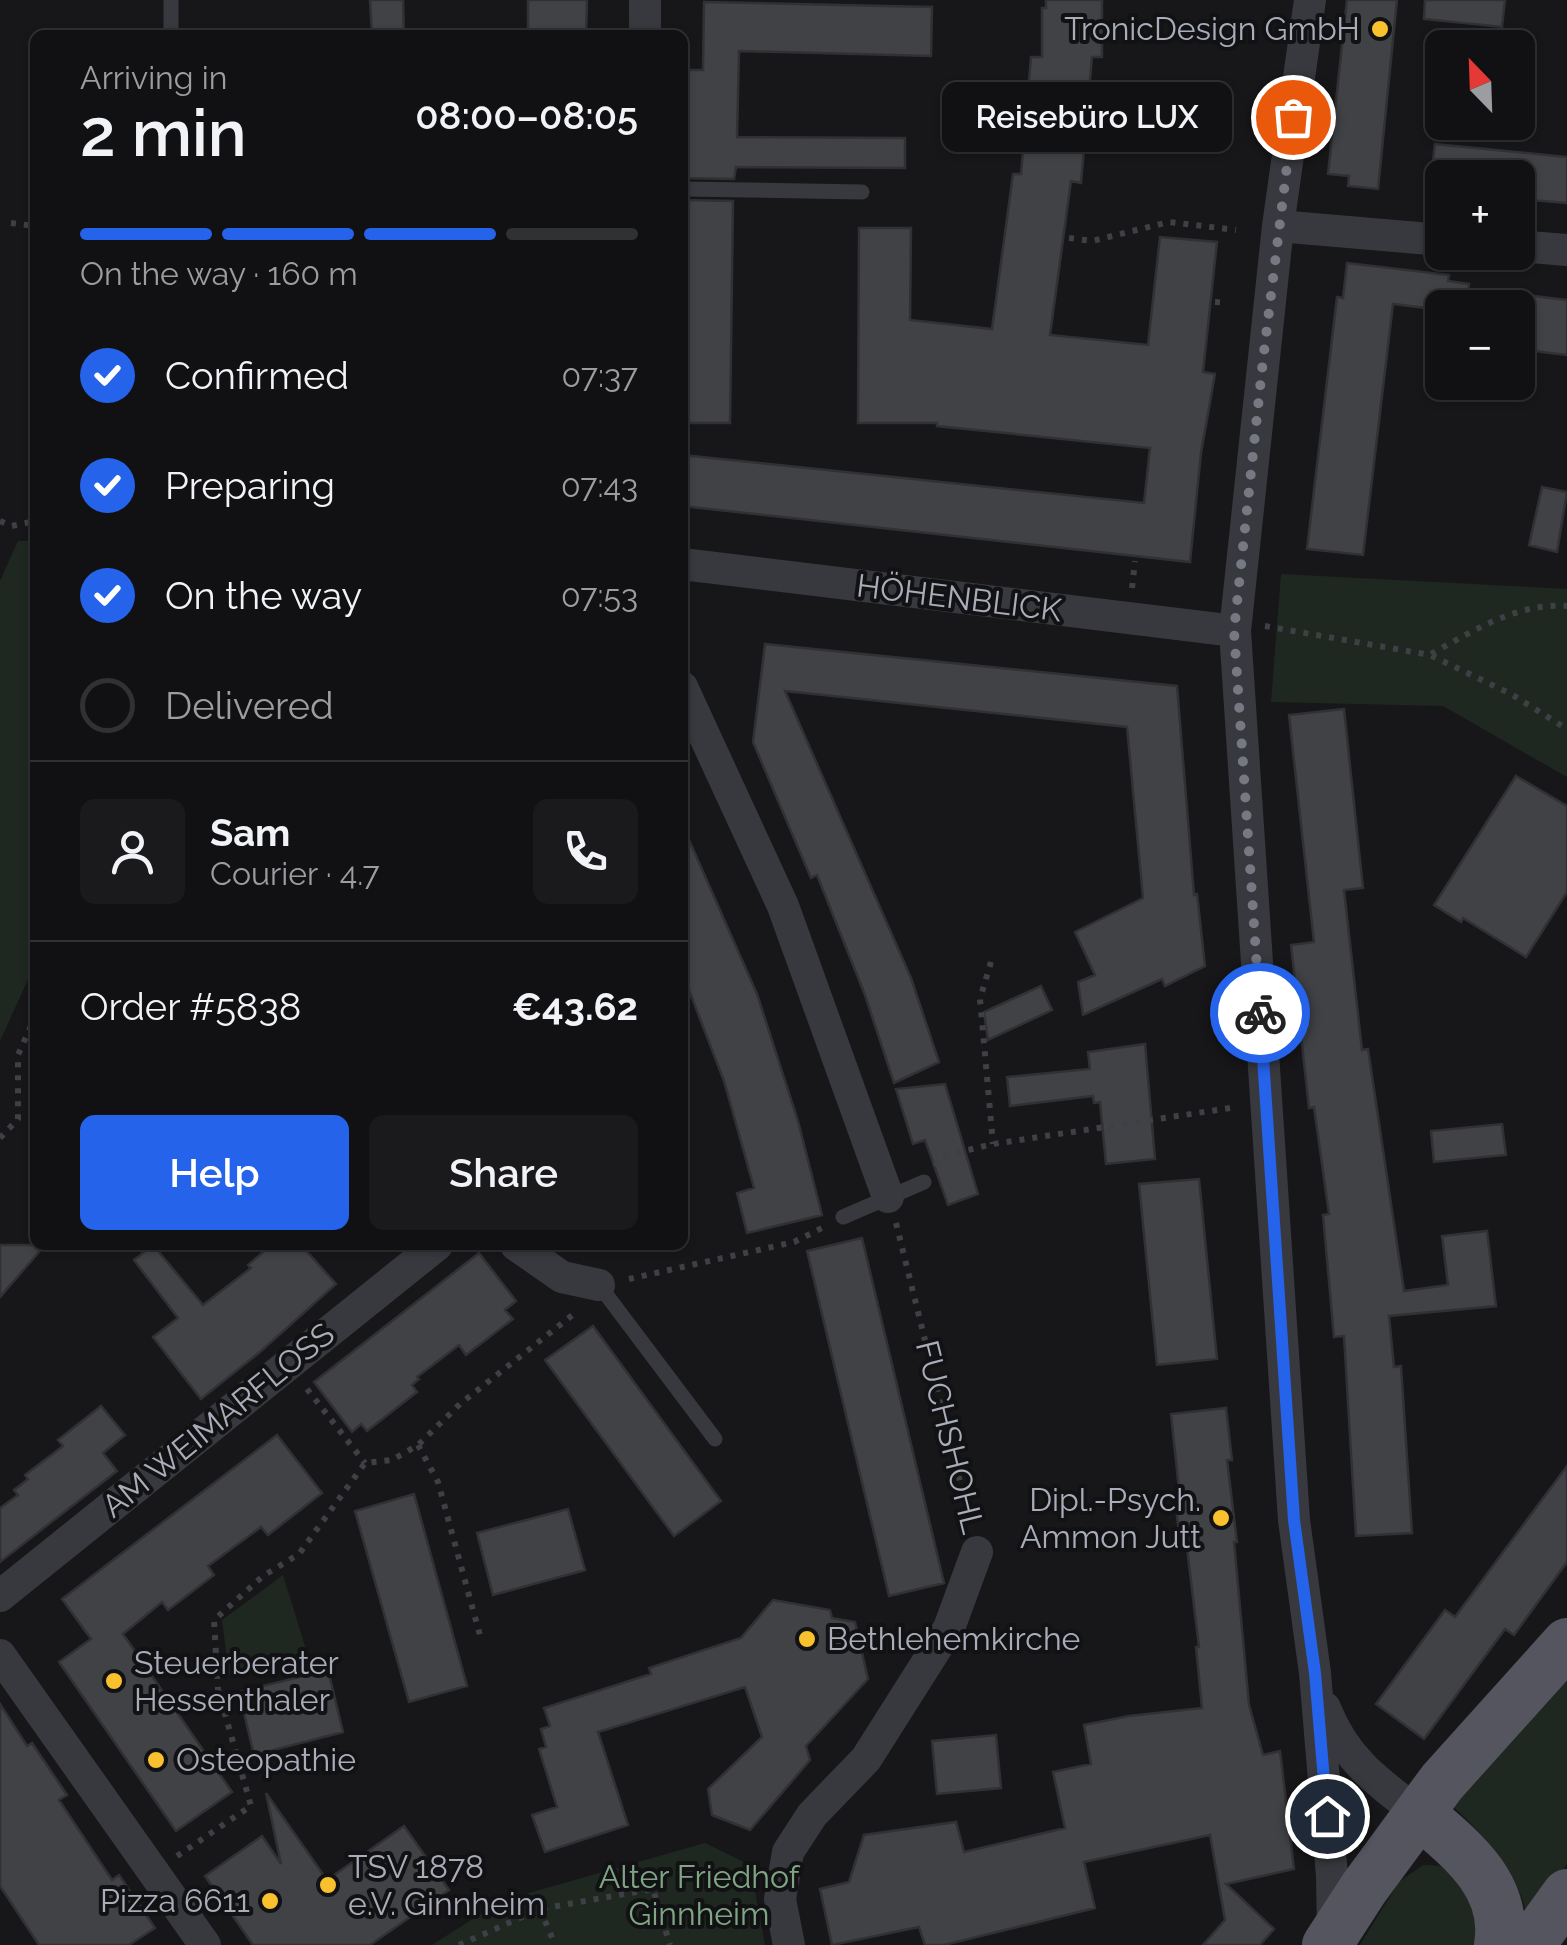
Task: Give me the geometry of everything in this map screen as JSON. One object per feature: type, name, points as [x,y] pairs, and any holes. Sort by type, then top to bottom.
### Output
[{"type":"main road","points":[[1330,1941],[1442,1782],[1567,1643]]},
{"type":"main road","points":[[1420,1814],[1486,1876],[1497,1906],[1499,1945]]},
{"type":"main road","points":[[1530,1945],[1567,1894]]},
{"type":"street","points":[[645,0],[645,30]]},
{"type":"street","points":[[1310,0],[1278,226],[1249,629],[1294,1520],[1315,1673],[1332,1876],[1330,1941]]},
{"type":"street","points":[[1278,226],[1425,239]]},
{"type":"street","points":[[1535,247],[1567,250]]},
{"type":"street","name":"HÖHENBLICK","points":[[688,565],[1249,629]]},
{"type":"street","points":[[688,701],[783,906],[888,1198]]},
{"type":"street","name":"AM WEIMARFLOSS","points":[[0,1596],[431,1250]]},
{"type":"street","points":[[523,1250],[562,1277],[599,1285]]},
{"type":"street","name":"FUCHSHOHL","points":[[789,1945],[780,1899],[788,1852],[812,1815],[866,1759],[950,1628],[977,1552]]},
{"type":"street","points":[[0,1655],[205,1945]]},
{"type":"street","points":[[1315,1673],[1325,1709],[1352,1759],[1420,1814]]},
{"type":"lane","points":[[171,0],[171,30]]},
{"type":"lane","points":[[688,189],[862,192]]},
{"type":"lane","points":[[843,1218],[924,1182]]},
{"type":"lane","points":[[599,1285],[715,1439]]},
{"type":"path","points":[[1069,238],[1092,241],[1168,222],[1236,230]]},
{"type":"path","points":[[11,223],[30,225]]},
{"type":"path","points":[[1214,302],[1228,303]]},
{"type":"path","points":[[0,521],[12,526],[30,522]]},
{"type":"path","points":[[1132,588],[1135,561]]},
{"type":"path","points":[[1430,655],[1517,611],[1545,605],[1567,606]]},
{"type":"path","points":[[1249,629],[1430,655],[1511,694],[1567,729]]},
{"type":"path","points":[[991,962],[980,1000],[994,1144]]},
{"type":"path","points":[[0,1138],[18,1118],[18,1055],[30,1028]]},
{"type":"path","points":[[924,1182],[942,1156],[994,1144],[1230,1108]]},
{"type":"path","points":[[155,1870],[250,1806],[218,1689],[214,1620],[263,1576],[298,1554],[365,1463],[392,1460],[418,1445],[460,1404],[582,1307],[599,1285],[794,1242],[843,1218]]},
{"type":"path","name":"FUCHSHOHL","points":[[900,1233],[977,1552]]},
{"type":"path","points":[[287,1364],[365,1463]]},
{"type":"path","points":[[418,1445],[438,1482],[480,1639]]},
{"type":"path","points":[[459,1945],[540,1909],[654,1890],[670,1945]]},
{"type":"path","points":[[540,1909],[555,1945]]},
{"type":"green space","points":[[18,541],[30,541],[30,975],[0,1041],[0,581]]},
{"type":"green space","points":[[1281,574],[1567,589],[1567,777],[1443,706],[1271,702]]},
{"type":"green space","points":[[283,1575],[308,1656],[229,1675],[222,1620]]},
{"type":"green space","points":[[1567,1665],[1567,1864],[1528,1921],[1517,1887],[1499,1856],[1449,1803]]},
{"type":"green space","name":"Alter Friedhof Ginnheim","points":[[705,1843],[750,1865],[765,1945],[432,1945],[501,1901]]},
{"type":"green space","points":[[1423,1865],[1449,1866],[1471,1883],[1481,1945],[1360,1945],[1399,1882]]},
{"type":"building","points":[[370,0],[403,0],[404,30],[372,30]]},
{"type":"building","points":[[528,0],[587,0],[586,30],[528,30]]},
{"type":"building","points":[[1046,0],[1102,0],[1102,57],[1092,57],[1081,183],[1071,181],[1050,335],[1148,345],[1160,237],[1217,242],[1203,372],[1215,374],[1201,453],[1190,562],[688,507],[688,456],[1144,503],[1150,448],[937,423],[858,423],[859,228],[911,228],[910,320],[992,329],[1013,174],[1021,174],[1031,57],[1042,57],[1042,8],[1046,8]]},
{"type":"building","points":[[1347,0],[1397,0],[1378,189],[1348,186],[1349,176],[1328,174]]},
{"type":"building","points":[[1425,0],[1505,0],[1502,27],[1424,19]]},
{"type":"building","points":[[704,2],[932,7],[931,56],[739,51],[737,137],[905,138],[905,168],[736,167],[734,179],[688,178],[688,70],[703,70]]},
{"type":"building","points":[[1435,144],[1567,157],[1567,203],[1535,200],[1535,160],[1433,160]]},
{"type":"building","points":[[688,200],[733,201],[730,423],[688,423]]},
{"type":"building","points":[[1347,263],[1449,275],[1448,281],[1469,284],[1468,290],[1425,290],[1425,308],[1393,304],[1363,555],[1307,549],[1337,297],[1343,298]]},
{"type":"building","points":[[1535,296],[1567,300],[1567,355],[1535,351]]},
{"type":"building","points":[[1542,487],[1567,492],[1557,552],[1529,545]]},
{"type":"building","points":[[765,644],[1177,686],[1194,895],[1197,894],[1205,966],[1165,986],[1162,979],[1083,1015],[1078,982],[1095,975],[1075,932],[1143,898],[1127,727],[785,691],[911,978],[939,1062],[894,1083],[865,995],[817,875],[811,878],[753,742]]},
{"type":"building","points":[[1344,709],[1363,888],[1344,890],[1362,1050],[1368,1049],[1404,1291],[1448,1285],[1442,1236],[1487,1231],[1496,1306],[1389,1316],[1394,1367],[1401,1366],[1412,1533],[1356,1536],[1344,1336],[1334,1337],[1323,1215],[1329,1214],[1314,1107],[1309,1108],[1291,945],[1314,942],[1289,715]]},
{"type":"building","points":[[1516,776],[1567,806],[1567,892],[1526,957],[1434,905]]},
{"type":"building","points":[[688,838],[757,994],[798,1121],[822,1215],[747,1233],[737,1193],[754,1188],[724,1081],[688,988]]},
{"type":"building","points":[[1041,986],[1052,1010],[988,1040],[984,1012]]},
{"type":"building","points":[[1145,1044],[1155,1159],[1106,1164],[1100,1102],[1094,1103],[1093,1096],[1010,1106],[1007,1077],[1090,1069],[1088,1052]]},
{"type":"building","points":[[945,1084],[978,1194],[948,1205],[925,1140],[913,1144],[896,1089]]},
{"type":"building","points":[[1502,1124],[1506,1155],[1434,1162],[1431,1131]]},
{"type":"building","points":[[1199,1179],[1217,1359],[1157,1365],[1139,1184]]},
{"type":"building","points":[[862,1238],[944,1583],[889,1596],[807,1251]]},
{"type":"building","points":[[0,1245],[30,1245],[30,1250],[41,1250],[0,1297]]},
{"type":"building","points":[[147,1250],[157,1250],[203,1305],[251,1268],[248,1265],[265,1250],[305,1250],[336,1284],[201,1399],[153,1337],[178,1318],[134,1260]]},
{"type":"building","points":[[479,1253],[516,1301],[505,1310],[513,1319],[466,1355],[459,1345],[417,1377],[412,1385],[417,1392],[367,1431],[361,1424],[352,1432],[314,1382]]},
{"type":"building","points":[[593,1326],[721,1501],[674,1536],[545,1360]]},
{"type":"building","points":[[101,1406],[125,1435],[103,1453],[117,1471],[0,1562],[0,1508],[18,1495],[14,1490],[28,1479],[25,1475],[63,1446],[58,1440]]},
{"type":"building","points":[[1226,1408],[1232,1460],[1227,1460],[1249,1705],[1263,1755],[1280,1751],[1294,1869],[1226,1884],[1274,1929],[1260,1945],[1203,1945],[1225,1920],[1210,1835],[1084,1862],[1095,1908],[944,1945],[925,1945],[919,1927],[832,1945],[820,1889],[849,1882],[864,1835],[956,1822],[964,1852],[1065,1828],[1053,1772],[1091,1764],[1084,1725],[1202,1708],[1187,1548],[1181,1548],[1175,1500],[1180,1499],[1171,1414]]},
{"type":"building","points":[[277,1435],[322,1493],[268,1535],[261,1527],[208,1566],[214,1575],[168,1610],[162,1602],[123,1634],[232,1792],[176,1831],[59,1662],[91,1639],[62,1599]]},
{"type":"building","points":[[1567,1466],[1567,1562],[1514,1635],[1505,1629],[1424,1739],[1376,1704],[1445,1610],[1455,1617]]},
{"type":"building","points":[[414,1494],[467,1686],[409,1702],[355,1511]]},
{"type":"building","points":[[568,1509],[585,1570],[493,1595],[477,1533]]},
{"type":"building","points":[[773,1600],[830,1610],[832,1618],[855,1622],[868,1679],[806,1746],[810,1760],[750,1830],[712,1815],[708,1789],[762,1737],[745,1687],[598,1732],[628,1825],[545,1852],[532,1815],[557,1807],[539,1749],[546,1747],[541,1729],[550,1726],[544,1708],[651,1674],[649,1668],[741,1638]]},
{"type":"building","points":[[328,1670],[343,1732],[254,1755],[239,1692]]},
{"type":"building","points":[[0,1704],[27,1746],[32,1743],[67,1795],[59,1800],[112,1880],[119,1875],[155,1928],[129,1945],[39,1945],[0,1886]]},
{"type":"building","points":[[996,1735],[1001,1788],[937,1794],[932,1741]]},
{"type":"building","name":"TSV 1878 e.V. Ginnheim","points":[[266,1793],[327,1880],[404,1826],[449,1890],[370,1945],[253,1945],[205,1876],[262,1836],[281,1864]]},
{"type":"way so far","points":[[1260,1013],[1234,631],[1293,117]]},
{"type":"place","name":"TronicDesign GmbH","points":[[1380,29]]},
{"type":"place","name":"Reisebüro LUX","points":[[1293,117]]},
{"type":"place","name":"Dipl.-Psych. Ammon Jutt","points":[[1221,1518]]},
{"type":"place","name":"Bethlehemkirche","points":[[807,1639]]},
{"type":"place","name":"Steuerberater Hessenthaler","points":[[114,1681]]},
{"type":"place","name":"Osteopathie","points":[[156,1760]]},
{"type":"place","name":"TSV 1878 e.V. Ginnheim","points":[[328,1885]]},
{"type":"place","name":"Pizza 6611","points":[[270,1901]]},
{"type":"route","points":[[1260,1013],[1294,1520],[1315,1673],[1327,1816]]}]
